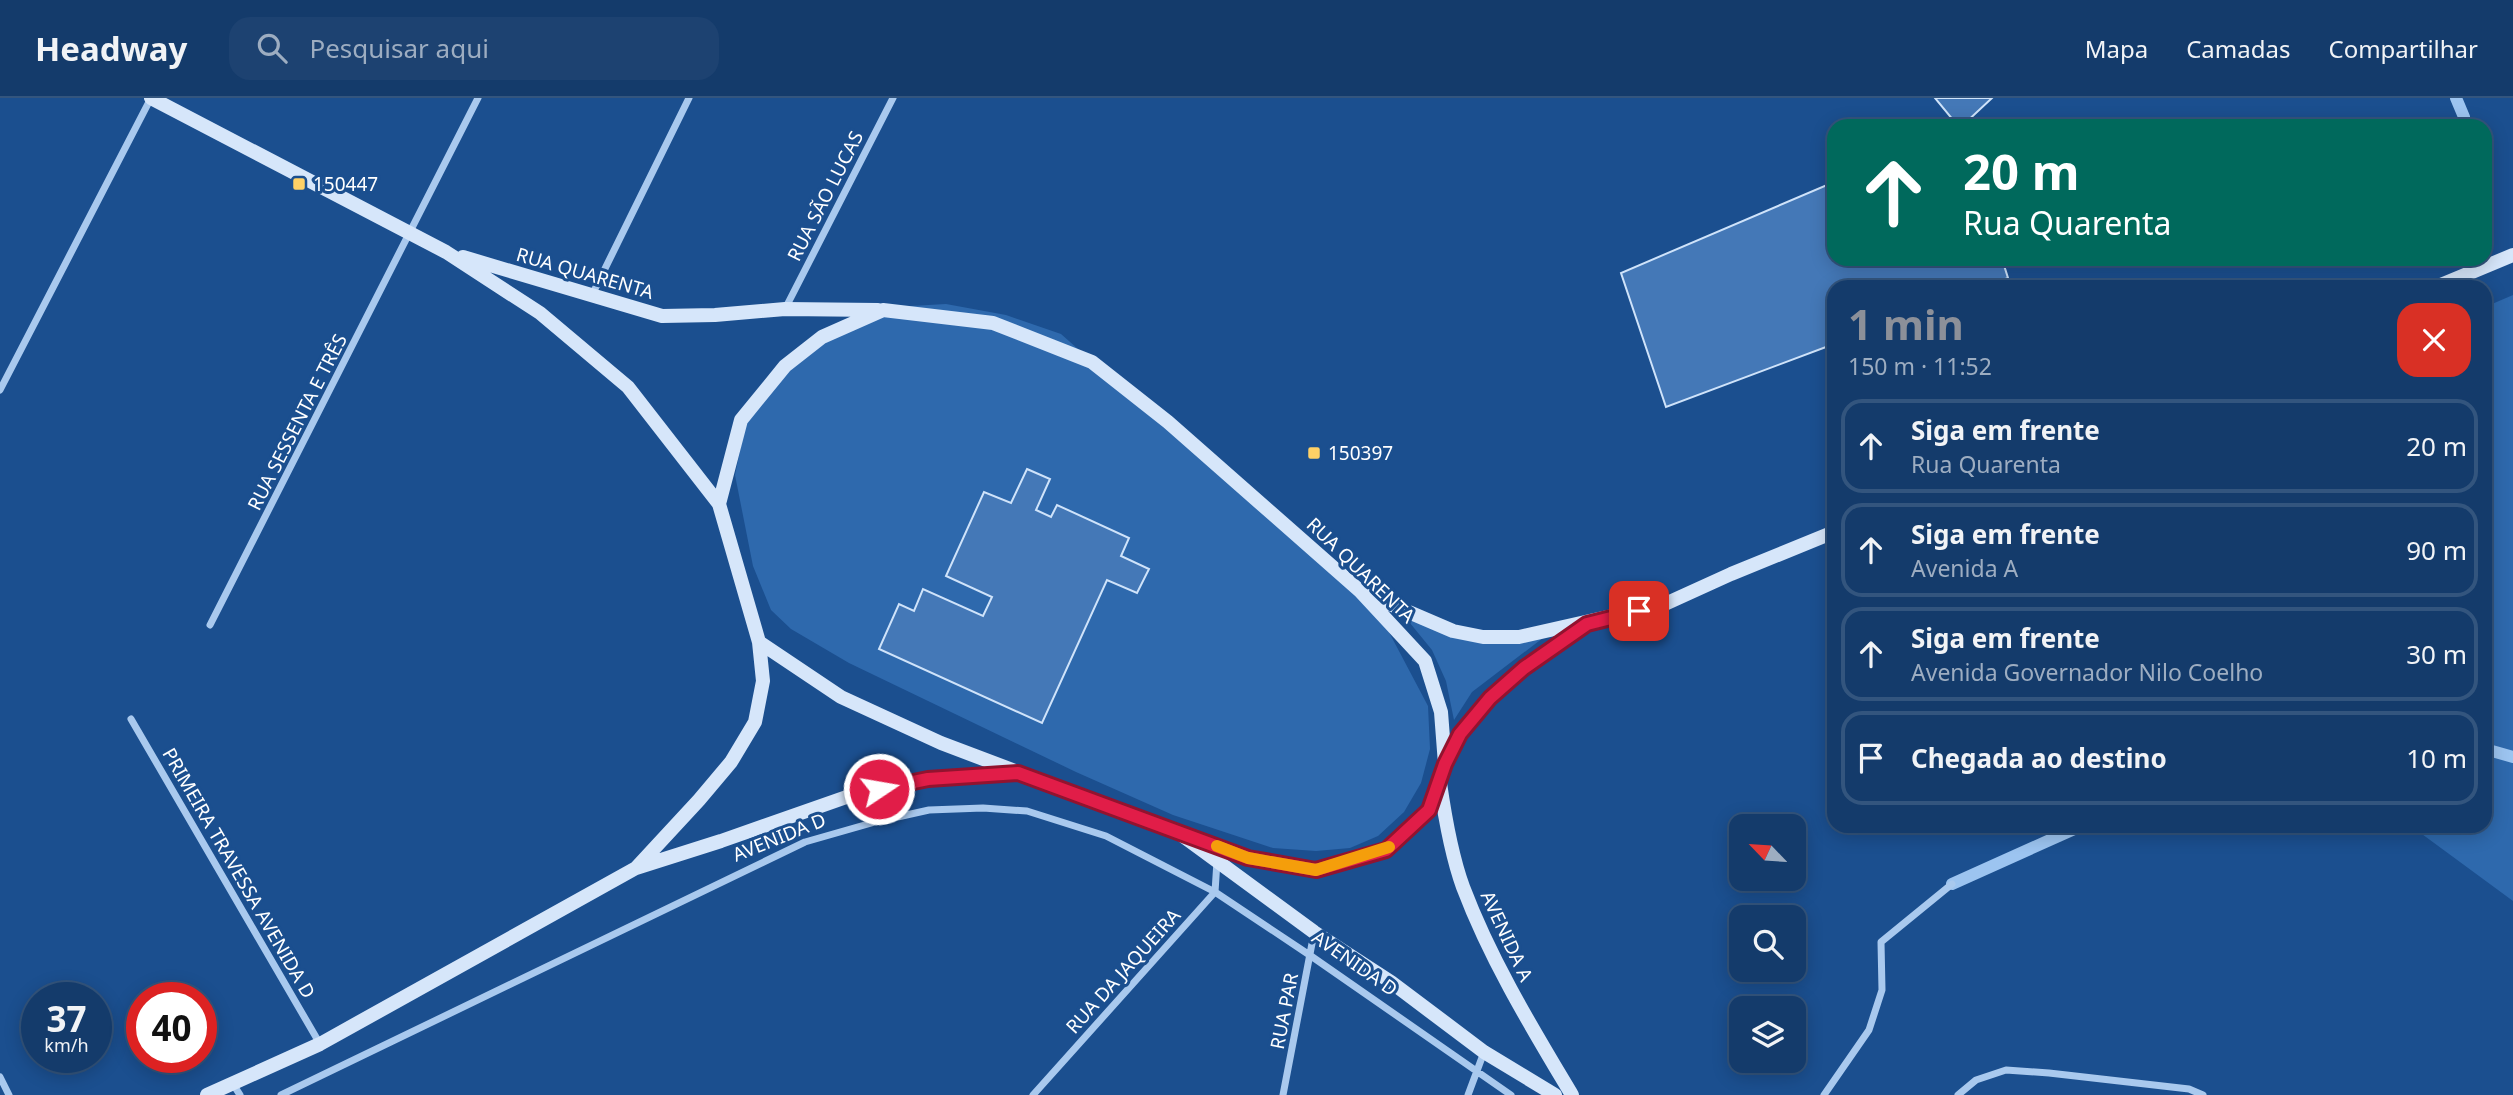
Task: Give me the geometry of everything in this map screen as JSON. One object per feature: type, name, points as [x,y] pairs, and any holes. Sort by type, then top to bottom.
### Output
[{"type":"street","name":"RUA QUARENTA","points":[[151,98],[446,252],[540,313],[628,387],[719,504],[759,642],[841,697],[941,743],[1248,858],[1316,870],[1386,850],[1429,810],[1445,764],[1441,712],[1425,661],[1360,591],[1168,422],[1091,362],[993,323],[883,310],[785,309],[662,316],[446,252]]},
{"type":"street","points":[[0,390],[151,98]]},
{"type":"street","name":"RUA SESSENTA E TRÊS","points":[[211,625],[478,98]]},
{"type":"street","points":[[592,296],[690,98]]},
{"type":"street","name":"RUA SÃO LUCAS","points":[[785,309],[893,98]]},
{"type":"street","points":[[2492,264],[2513,255]]},
{"type":"street","points":[[2452,280],[2486,266]]},
{"type":"street","points":[[719,504],[741,420],[785,366],[821,337],[883,310]]},
{"type":"street","points":[[1360,591],[1453,631],[1483,637],[1518,637],[1587,624],[1665,604],[1731,573],[1827,535]]},
{"type":"street","points":[[1445,764],[1460,734],[1490,698],[1524,668],[1587,624]]},
{"type":"street","name":"AVENIDA D","points":[[636,867],[732,762],[755,722],[763,681],[759,642]]},
{"type":"street","name":"PRIMEIRA TRAVESSA AVENIDA D","points":[[131,719],[320,1044]]},
{"type":"street","name":"AVENIDA D","points":[[207,1095],[236,1089],[636,867],[721,842],[855,794],[928,779],[1018,773]]},
{"type":"street","name":"AVENIDA A","points":[[1439,780],[1452,848],[1467,896],[1494,961],[1572,1095]]},
{"type":"street","name":"AVENIDA D","points":[[281,1095],[805,842],[929,810],[983,808],[1027,811],[1106,836],[1215,892],[1511,1095]]},
{"type":"street","name":"AVENIDA D","points":[[1179,833],[1314,932],[1391,982],[1484,1052],[1555,1095]]},
{"type":"street","points":[[1215,892],[1217,860]]},
{"type":"street","points":[[1824,1095],[1869,1030],[1882,990],[1881,942],[1952,884]]},
{"type":"street","name":"RUA DA JAQUEIRA","points":[[1033,1095],[1215,892]]},
{"type":"street","name":"RUA PAR","points":[[1283,1095],[1314,932]]},
{"type":"street","points":[[1468,1095],[1484,1052]]},
{"type":"street","points":[[1958,1095],[1976,1080],[2006,1070],[2189,1089],[2203,1095]]},
{"type":"street","points":[[0,1077],[9,1095]]},
{"type":"shaded area","points":[[2513,295],[2513,901],[2421,833],[2492,833],[2492,304]]},
{"type":"shaded area","points":[[946,304],[1006,315],[1061,334],[1381,617],[1428,706],[1430,749],[1421,783],[1404,812],[1378,836],[1350,848],[1316,851],[1273,848],[1173,815],[1076,772],[849,663],[791,629],[771,610],[753,566],[735,475],[745,427],[768,387],[808,340],[843,320],[893,307]]},
{"type":"shaded area","points":[[1392,601],[1440,626],[1480,633],[1556,628],[1472,692],[1454,720],[1446,681],[1432,650]]},
{"type":"building","points":[[1935,98],[1992,98],[1970,119],[1952,119]]},
{"type":"building","points":[[1827,185],[1827,266],[2004,266],[2008,278],[1827,280],[1827,347],[1666,407],[1621,273]]},
{"type":"building","points":[[1027,469],[1050,479],[1036,510],[1051,517],[1057,505],[1129,538],[1121,556],[1149,569],[1137,593],[1107,580],[1042,723],[879,649],[899,604],[914,611],[923,589],[983,616],[992,597],[946,576],[984,492],[1011,503]]},
{"type":"waterway","points":[[2456,98],[2464,119]]},
{"type":"waterway","points":[[2492,751],[2513,757]]},
{"type":"waterway","points":[[1952,884],[2065,833]]},
{"type":"slow traffic","points":[[1217,846],[1248,858],[1316,870],[1389,847]]},
{"type":"place","name":"150447","points":[[299,184]]},
{"type":"place","name":"150397","points":[[1314,453]]},
{"type":"route","points":[[879,789],[928,779],[1018,773],[1248,858],[1316,870],[1386,850],[1429,810],[1445,764],[1460,734],[1490,698],[1524,668],[1587,624],[1639,611]]}]
